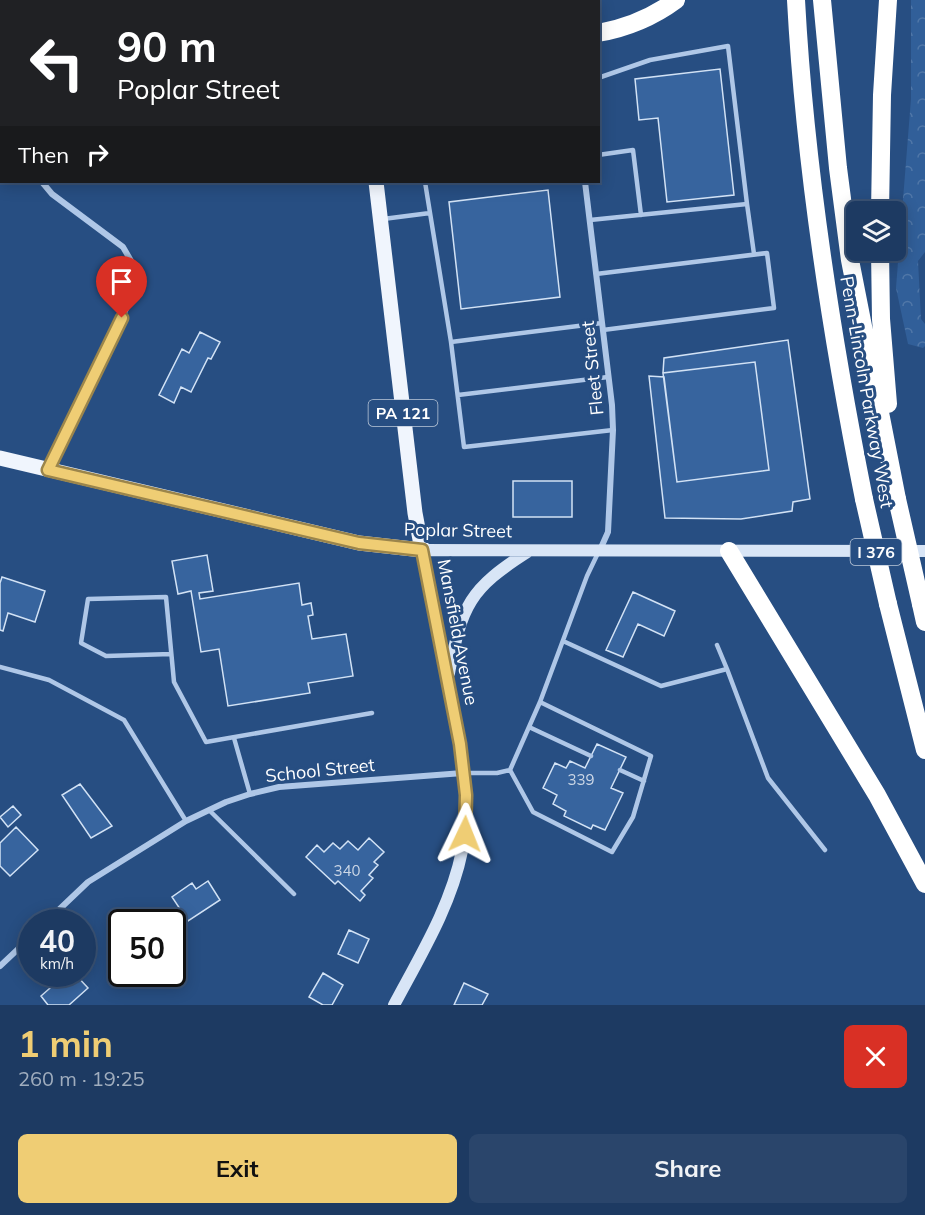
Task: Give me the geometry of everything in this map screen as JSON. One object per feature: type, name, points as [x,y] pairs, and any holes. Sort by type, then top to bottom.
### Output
[{"type":"highway","points":[[600,32],[632,24],[676,0]]},
{"type":"highway","name":"Penn-Lincoln Parkway West","points":[[796,0],[800,77],[821,252],[836,350],[864,499],[925,750]]},
{"type":"highway","name":"Penn-Lincoln Parkway West","points":[[822,0],[834,133],[850,260],[923,613]]},
{"type":"highway","points":[[880,201],[882,96],[888,0]]},
{"type":"highway","points":[[880,261],[881,319],[897,496]]},
{"type":"highway","points":[[729,551],[877,795],[925,884]]},
{"type":"main road","name":"Mansfield Avenue","points":[[376,183],[415,513],[464,773],[466,804],[465,834],[455,875],[432,933],[394,1005]]},
{"type":"main road","name":"Poplar Street","points":[[0,458],[359,543],[422,550],[925,551]]},
{"type":"main road","points":[[447,680],[459,626],[477,591],[489,579],[530,551]]},
{"type":"street","points":[[43,183],[52,194],[123,247],[141,278],[48,470]]},
{"type":"street","name":"Fleet Street","points":[[585,183],[613,430],[608,532],[599,551]]},
{"type":"street","name":"School Street","points":[[60,909],[88,882],[186,821],[250,794],[279,787],[464,773]]},
{"type":"street","points":[[0,966],[18,949]]},
{"type":"lane","points":[[600,77],[650,60],[728,46],[754,254]]},
{"type":"lane","points":[[600,155],[633,150],[641,215]]},
{"type":"lane","points":[[425,183],[451,342],[464,447],[613,430]]},
{"type":"lane","points":[[590,220],[747,204]]},
{"type":"lane","points":[[380,219],[430,213]]},
{"type":"lane","points":[[451,342],[774,308],[767,253],[596,274]]},
{"type":"lane","points":[[458,395],[608,377]]},
{"type":"lane","points":[[510,770],[540,702],[587,576],[599,551]]},
{"type":"lane","points":[[171,654],[106,656],[81,643],[88,599],[166,597],[174,682],[206,742],[372,713]]},
{"type":"lane","points":[[562,641],[661,686],[727,669]]},
{"type":"lane","points":[[717,645],[768,778],[825,850]]},
{"type":"lane","points":[[0,667],[49,680],[124,720],[186,821]]},
{"type":"lane","points":[[510,770],[533,812],[612,852],[633,817],[651,756],[540,702]]},
{"type":"lane","points":[[529,727],[591,756]]},
{"type":"lane","points":[[234,738],[250,794]]},
{"type":"lane","points":[[464,773],[497,773],[510,770]]},
{"type":"lane","points":[[620,770],[644,781]]},
{"type":"lane","points":[[209,810],[294,894]]},
{"type":"green space","points":[[911,0],[925,0],[925,252],[918,261],[921,319],[925,324],[925,346],[923,348],[908,344],[896,288],[898,261],[906,261],[906,201],[903,201],[911,99]]},
{"type":"building","points":[[720,69],[734,195],[667,202],[658,118],[639,120],[635,79]]},
{"type":"building","points":[[548,190],[560,297],[461,309],[449,202]]},
{"type":"building","points":[[200,332],[220,342],[211,359],[208,358],[191,392],[181,387],[174,403],[159,395],[182,349],[189,353]]},
{"type":"building","points":[[788,340],[810,499],[793,502],[792,511],[741,519],[665,518],[649,376],[664,377],[677,482],[769,470],[755,362],[663,373],[664,358]]},
{"type":"building","points":[[755,362],[769,470],[677,482],[663,373]]},
{"type":"building","points":[[513,481],[572,481],[572,517],[513,517]]},
{"type":"building","points":[[207,555],[213,591],[199,593],[200,599],[299,583],[302,605],[311,603],[313,615],[308,616],[312,639],[346,634],[353,676],[308,683],[310,693],[228,706],[219,649],[201,652],[191,591],[178,594],[172,561]]},
{"type":"building","points":[[2,577],[45,591],[35,622],[8,613],[3,631],[0,630]]},
{"type":"building","points":[[633,592],[675,611],[664,636],[638,624],[623,657],[606,650]]},
{"type":"building","points":[[597,744],[626,757],[611,788],[623,793],[605,830],[593,825],[591,829],[564,816],[566,811],[553,804],[557,795],[543,788],[555,763],[566,768],[570,761],[585,768]]},
{"type":"building","points":[[80,784],[112,826],[91,838],[62,795]]},
{"type":"building","points":[[13,806],[21,815],[8,827],[0,817]]},
{"type":"building","points":[[16,827],[38,850],[10,876],[0,866],[0,843]]},
{"type":"building","points":[[369,838],[384,852],[374,862],[378,865],[369,875],[373,878],[361,891],[365,895],[360,901],[338,881],[335,884],[306,857],[317,845],[324,852],[333,843],[340,849],[348,841],[358,850]]},
{"type":"building","points":[[208,881],[220,900],[188,921],[186,909],[180,909],[172,897],[192,883],[196,889]]},
{"type":"building","points":[[349,930],[369,939],[358,963],[338,954]]},
{"type":"building","points":[[323,973],[343,985],[332,1005],[323,1005],[309,997]]},
{"type":"building","points":[[464,983],[488,994],[482,1005],[454,1005]]},
{"type":"building","points":[[51,987],[88,988],[69,1005],[48,1005],[41,996]]},
{"type":"route","points":[[122,318],[48,470],[359,543],[422,550],[460,744],[466,795],[465,834]]}]
